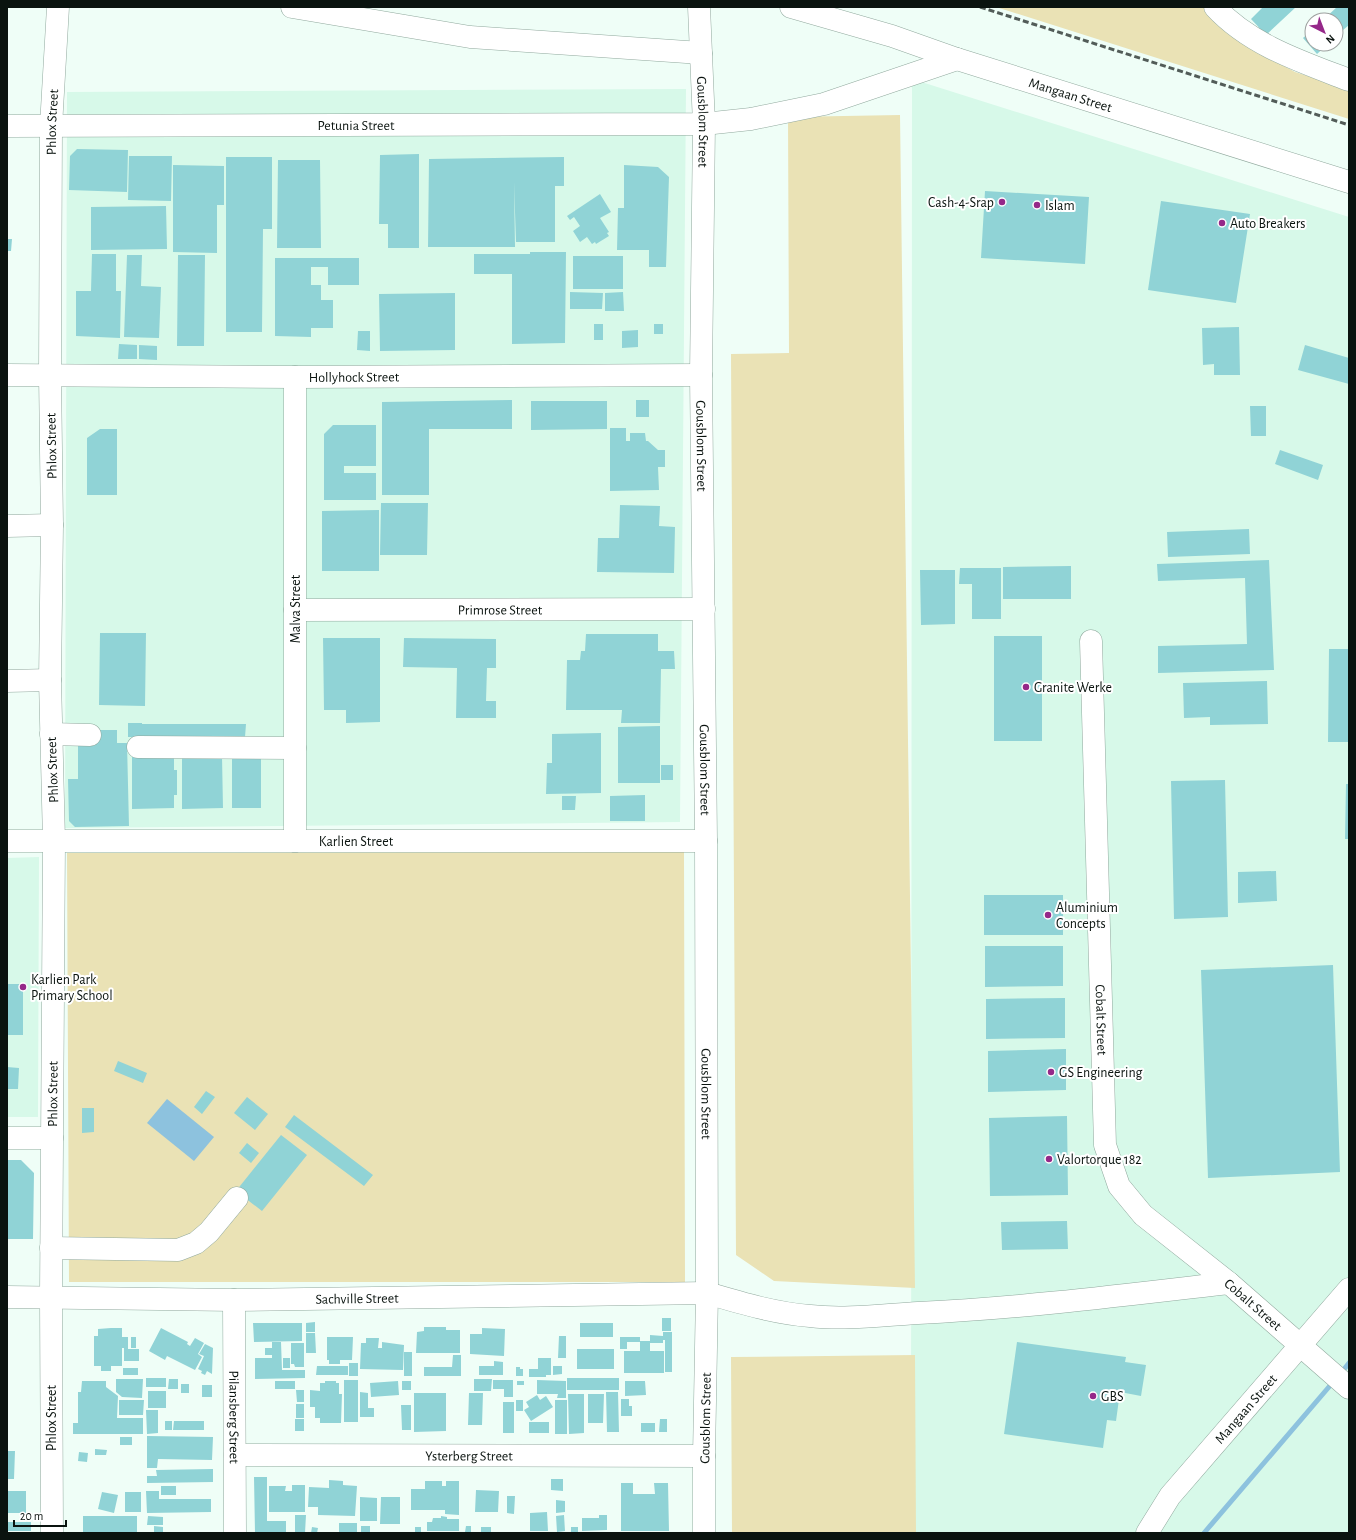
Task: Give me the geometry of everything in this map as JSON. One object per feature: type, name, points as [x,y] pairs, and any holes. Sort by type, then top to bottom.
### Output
[{"type":"street","name":"Phlox Street","points":[[52,1533],[51,1248],[54,841],[50,680],[52,525],[50,375],[51,126],[58,7]]},
{"type":"street","points":[[292,7],[470,37],[701,53]]},
{"type":"street","name":"Gousblom Street","points":[[699,7],[704,124],[701,375],[706,841],[706,1293],[704,1533]]},
{"type":"street","name":"Mangaan Street","points":[[791,7],[892,36],[957,59],[1349,182]]},
{"type":"street","points":[[1215,7],[1225,18],[1243,32],[1290,57],[1349,80]]},
{"type":"street","name":"Petunia Street","points":[[7,126],[704,124],[751,119],[824,104],[957,59]]},
{"type":"street","name":"Hollyhock Street","points":[[7,375],[295,377],[701,375]]},
{"type":"street","name":"Malva Street","points":[[295,377],[295,841]]},
{"type":"street","points":[[7,526],[52,525]]},
{"type":"street","name":"Primrose Street","points":[[295,610],[704,609]]},
{"type":"street","name":"Cobalt Street","points":[[1091,641],[1105,1145],[1119,1186],[1143,1215],[1228,1283],[1349,1388]]},
{"type":"street","points":[[7,680],[50,680]]},
{"type":"street","points":[[51,734],[90,735]]},
{"type":"street","points":[[138,747],[295,748]]},
{"type":"street","name":"Karlien Street","points":[[7,842],[706,841]]},
{"type":"street","points":[[7,1138],[52,1138]]},
{"type":"street","points":[[51,1248],[178,1250],[196,1243],[209,1232],[237,1198]]},
{"type":"street","name":"Sachville Street","points":[[7,1297],[51,1296],[234,1300],[706,1293],[778,1313],[811,1317],[840,1317],[955,1311],[1062,1302],[1228,1283]]},
{"type":"street","name":"Mangaan Street","points":[[1146,1533],[1170,1496],[1349,1288]]},
{"type":"street","name":"Pilansberg Street","points":[[234,1300],[235,1533]]},
{"type":"street","name":"Ysterberg Street","points":[[235,1455],[704,1456]]},
{"type":"shaded area","points":[[996,7],[1205,7],[1217,25],[1253,49],[1295,72],[1349,89],[1349,119]]},
{"type":"shaded area","points":[[912,79],[1349,217],[1349,1533],[911,1533]]},
{"type":"shaded area","points":[[686,89],[680,822],[65,828],[67,92]]},
{"type":"shaded area","points":[[900,115],[915,1288],[774,1281],[736,1255],[731,354],[789,353],[788,117]]},
{"type":"shaded area","points":[[684,852],[685,1282],[69,1282],[67,853]]},
{"type":"shaded area","name":"Karlien Park Primary School","points":[[39,857],[38,1117],[7,1117],[7,858]]},
{"type":"shaded area","points":[[915,1355],[916,1533],[732,1533],[731,1357]]},
{"type":"water","points":[[167,1099],[214,1137],[194,1161],[147,1123]]},
{"type":"building","points":[[1263,7],[1296,7],[1266,35],[1251,19]]},
{"type":"building","points":[[1337,7],[1349,7],[1349,25],[1344,29],[1344,12],[1332,12]]},
{"type":"building","points":[[77,149],[128,150],[127,192],[69,190],[70,156]]},
{"type":"building","points":[[419,154],[419,248],[388,248],[388,224],[379,224],[380,155]]},
{"type":"building","points":[[129,156],[172,156],[171,201],[128,200]]},
{"type":"building","points":[[226,157],[272,157],[272,229],[263,229],[262,332],[226,332]]},
{"type":"building","points":[[564,157],[564,186],[555,186],[555,242],[516,242],[514,182],[515,247],[428,247],[429,159]]},
{"type":"building","points":[[278,160],[320,160],[321,248],[277,248]]},
{"type":"building","points":[[173,165],[224,166],[224,205],[217,205],[217,253],[173,252]]},
{"type":"building","points":[[624,165],[658,167],[669,177],[666,267],[649,267],[649,250],[617,250],[618,208],[624,208]]},
{"type":"building","points":[[985,191],[1089,197],[1085,264],[981,258]]},
{"type":"building","points":[[600,194],[611,212],[600,218],[609,232],[607,233],[609,236],[596,244],[595,242],[592,244],[587,237],[580,242],[573,231],[580,226],[574,217],[570,220],[567,216]]},
{"type":"building","points":[[1161,201],[1250,214],[1236,303],[1148,290]]},
{"type":"building","points":[[166,206],[167,249],[91,250],[91,207]]},
{"type":"building","points":[[7,239],[12,239],[11,251],[7,251]]},
{"type":"building","points":[[530,252],[566,252],[565,343],[512,344],[512,274],[474,274],[474,254],[530,254]]},
{"type":"building","points":[[92,254],[116,254],[116,291],[121,291],[120,338],[76,336],[76,291],[91,291]]},
{"type":"building","points":[[127,255],[142,255],[141,286],[161,287],[159,338],[124,337]]},
{"type":"building","points":[[178,255],[205,255],[204,346],[177,346]]},
{"type":"building","points":[[573,256],[623,256],[623,289],[573,289]]},
{"type":"building","points":[[275,258],[359,258],[359,285],[328,285],[328,267],[311,267],[311,285],[321,285],[321,300],[333,300],[333,328],[311,328],[311,337],[275,336]]},
{"type":"building","points":[[570,292],[603,293],[602,309],[570,309]]},
{"type":"building","points":[[623,292],[624,311],[605,311],[605,293]]},
{"type":"building","points":[[455,293],[455,350],[380,351],[379,294]]},
{"type":"building","points":[[594,324],[603,324],[603,340],[594,340]]},
{"type":"building","points":[[654,324],[663,324],[663,334],[654,334]]},
{"type":"building","points":[[1239,327],[1240,375],[1214,375],[1214,364],[1203,365],[1202,328]]},
{"type":"building","points":[[638,330],[638,347],[622,348],[622,331]]},
{"type":"building","points":[[358,331],[370,331],[370,351],[357,350]]},
{"type":"building","points":[[119,344],[137,345],[137,359],[118,359]]},
{"type":"building","points":[[139,345],[157,346],[157,360],[139,359]]},
{"type":"building","points":[[1305,345],[1349,358],[1349,384],[1298,370]]},
{"type":"building","points":[[512,400],[512,429],[429,429],[429,495],[382,495],[382,402]]},
{"type":"building","points":[[636,400],[649,400],[649,417],[636,417]]},
{"type":"building","points":[[531,401],[607,401],[607,429],[531,430]]},
{"type":"building","points":[[1250,406],[1266,406],[1266,436],[1251,436]]},
{"type":"building","points":[[333,425],[376,425],[376,466],[344,466],[344,473],[376,473],[376,500],[324,500],[324,434]]},
{"type":"building","points":[[610,428],[626,428],[626,441],[630,441],[630,433],[645,433],[646,441],[658,450],[665,450],[665,467],[658,467],[659,490],[610,491]]},
{"type":"building","points":[[100,429],[117,429],[117,495],[87,495],[87,438]]},
{"type":"building","points":[[1280,450],[1323,465],[1318,480],[1275,464]]},
{"type":"building","points":[[381,503],[428,503],[427,555],[380,555]]},
{"type":"building","points":[[620,505],[660,506],[659,526],[675,527],[674,573],[597,572],[598,538],[619,538]]},
{"type":"building","points":[[379,510],[379,571],[322,571],[322,511]]},
{"type":"building","points":[[1249,529],[1250,554],[1168,557],[1167,532]]},
{"type":"building","points":[[1269,560],[1274,670],[1158,673],[1158,646],[1247,644],[1245,578],[1158,581],[1157,564]]},
{"type":"building","points":[[1071,566],[1071,599],[1003,599],[1003,567]]},
{"type":"building","points":[[960,568],[1001,568],[1001,619],[972,619],[972,584],[959,584]]},
{"type":"building","points":[[920,570],[955,570],[955,624],[921,625]]},
{"type":"building","points":[[100,633],[146,633],[145,706],[99,705]]},
{"type":"building","points":[[586,634],[658,634],[658,651],[674,651],[675,669],[661,669],[660,723],[621,723],[622,710],[566,710],[567,660],[580,660],[581,651],[585,651]]},
{"type":"building","points":[[994,636],[1042,636],[1042,741],[994,741]]},
{"type":"building","points":[[323,638],[380,638],[380,722],[346,723],[346,710],[324,710]]},
{"type":"building","points":[[404,638],[496,639],[496,668],[487,668],[486,701],[496,701],[496,718],[456,718],[457,668],[403,667]]},
{"type":"building","points":[[1329,649],[1349,649],[1349,742],[1328,742]]},
{"type":"building","points":[[1267,681],[1268,724],[1210,725],[1210,717],[1184,718],[1183,683]]},
{"type":"building","points":[[128,723],[246,724],[245,737],[128,737]]},
{"type":"building","points":[[660,726],[660,783],[618,783],[618,727]]},
{"type":"building","points":[[96,730],[117,730],[117,743],[127,743],[129,826],[75,827],[69,821],[68,779],[78,779],[78,742]]},
{"type":"building","points":[[601,733],[601,793],[546,794],[547,763],[552,763],[552,734]]},
{"type":"building","points":[[222,756],[223,808],[182,809],[182,757]]},
{"type":"building","points":[[232,756],[261,756],[261,808],[232,808]]},
{"type":"building","points":[[132,757],[174,757],[174,770],[177,770],[177,795],[174,795],[174,808],[132,809]]},
{"type":"building","points":[[661,765],[673,765],[673,780],[661,780]]},
{"type":"building","points":[[1225,780],[1228,917],[1174,919],[1171,781]]},
{"type":"building","points":[[1346,784],[1349,784],[1349,839],[1345,839]]},
{"type":"building","points":[[645,795],[645,821],[610,821],[610,796]]},
{"type":"building","points":[[562,796],[576,796],[575,810],[562,810]]},
{"type":"building","points":[[1276,871],[1277,901],[1238,903],[1238,872]]},
{"type":"building","points":[[984,895],[1063,895],[1063,935],[984,935]]},
{"type":"building","points":[[985,946],[1063,946],[1063,986],[985,987]]},
{"type":"building","points":[[1333,965],[1340,1172],[1208,1178],[1201,970]]},
{"type":"building","points":[[7,984],[23,984],[23,1035],[7,1035]]},
{"type":"building","points":[[1065,998],[1065,1038],[986,1039],[986,999]]},
{"type":"building","points":[[1066,1049],[1066,1090],[988,1092],[988,1051]]},
{"type":"building","points":[[118,1061],[147,1073],[143,1083],[114,1071]]},
{"type":"building","points":[[7,1067],[19,1068],[18,1089],[7,1089]]},
{"type":"building","points":[[206,1091],[215,1097],[202,1114],[194,1107]]},
{"type":"building","points":[[247,1097],[268,1114],[255,1130],[234,1113]]},
{"type":"building","points":[[82,1108],[94,1108],[94,1132],[82,1133]]},
{"type":"building","points":[[294,1115],[373,1175],[364,1186],[285,1127]]},
{"type":"building","points":[[1067,1116],[1068,1195],[990,1196],[989,1118]]},
{"type":"building","points":[[281,1135],[307,1155],[262,1211],[236,1191]]},
{"type":"building","points":[[247,1143],[259,1153],[251,1163],[239,1153]]},
{"type":"building","points":[[7,1160],[21,1160],[34,1173],[33,1239],[7,1239]]},
{"type":"building","points":[[1067,1221],[1068,1249],[1002,1250],[1001,1222]]},
{"type":"building","points":[[662,1318],[671,1318],[671,1331],[662,1331]]},
{"type":"building","points":[[315,1322],[315,1332],[306,1332],[306,1323]]},
{"type":"building","points":[[253,1323],[302,1323],[302,1341],[254,1342]]},
{"type":"building","points":[[580,1323],[613,1323],[613,1337],[580,1337]]},
{"type":"building","points":[[424,1327],[446,1327],[446,1330],[460,1330],[460,1353],[416,1353],[417,1332],[424,1331]]},
{"type":"building","points":[[122,1328],[122,1337],[128,1337],[128,1349],[139,1349],[139,1361],[124,1361],[124,1348],[122,1348],[122,1366],[111,1366],[111,1371],[101,1371],[101,1366],[94,1366],[94,1336],[98,1336],[98,1329]]},
{"type":"building","points":[[161,1328],[188,1342],[187,1344],[190,1346],[195,1338],[204,1343],[198,1354],[202,1357],[195,1370],[167,1356],[165,1360],[149,1351]]},
{"type":"building","points":[[482,1328],[505,1329],[504,1356],[470,1354],[470,1334],[482,1334]]},
{"type":"building","points":[[663,1332],[672,1332],[672,1372],[665,1372],[665,1340],[663,1340],[663,1343],[650,1343],[650,1335],[663,1336]]},
{"type":"building","points":[[306,1333],[315,1333],[316,1353],[306,1353]]},
{"type":"building","points":[[559,1336],[566,1336],[566,1358],[558,1358]]},
{"type":"building","points":[[131,1337],[136,1337],[136,1348],[131,1348]]},
{"type":"building","points":[[327,1337],[353,1337],[352,1360],[340,1360],[340,1364],[329,1364],[329,1360],[327,1360]]},
{"type":"building","points":[[620,1337],[640,1337],[640,1342],[627,1342],[627,1349],[620,1349]]},
{"type":"building","points":[[366,1338],[379,1338],[378,1348],[382,1348],[382,1342],[404,1345],[403,1370],[360,1369],[361,1343],[366,1343]]},
{"type":"building","points":[[640,1341],[650,1341],[650,1351],[664,1351],[664,1373],[624,1373],[624,1351],[640,1351]]},
{"type":"building","points":[[272,1342],[281,1342],[282,1370],[305,1370],[305,1378],[255,1379],[255,1358],[272,1358],[272,1355],[265,1355],[265,1348],[272,1348]]},
{"type":"building","points":[[1017,1342],[1126,1357],[1125,1362],[1146,1365],[1141,1396],[1120,1392],[1116,1421],[1107,1420],[1103,1448],[1004,1434]]},
{"type":"building","points":[[291,1343],[304,1343],[304,1367],[295,1367],[294,1364],[291,1364]]},
{"type":"building","points":[[205,1344],[213,1348],[212,1374],[207,1371],[205,1375],[198,1369],[204,1356],[199,1354]]},
{"type":"building","points":[[577,1349],[614,1349],[614,1369],[577,1369]]},
{"type":"building","points":[[404,1352],[412,1352],[412,1376],[404,1376]]},
{"type":"building","points":[[453,1355],[461,1355],[461,1376],[424,1376],[424,1367],[452,1367]]},
{"type":"building","points":[[283,1358],[290,1358],[290,1368],[283,1368]]},
{"type":"building","points":[[538,1358],[551,1358],[551,1375],[546,1375],[546,1377],[529,1377],[529,1369],[538,1369]]},
{"type":"building","points":[[494,1361],[503,1362],[503,1375],[479,1375],[479,1366],[494,1366]]},
{"type":"building","points":[[349,1363],[358,1363],[358,1376],[349,1376]]},
{"type":"building","points":[[317,1366],[348,1366],[348,1375],[316,1375]]},
{"type":"building","points":[[553,1366],[562,1366],[562,1374],[553,1375]]},
{"type":"building","points":[[516,1367],[523,1369],[523,1376],[516,1376]]},
{"type":"building","points":[[123,1368],[138,1368],[138,1375],[123,1375]]},
{"type":"building","points":[[146,1378],[166,1378],[166,1387],[146,1387]]},
{"type":"building","points":[[567,1378],[619,1378],[619,1390],[567,1390]]},
{"type":"building","points":[[116,1379],[143,1379],[142,1398],[122,1397],[116,1392]]},
{"type":"building","points":[[169,1379],[178,1379],[178,1389],[168,1389]]},
{"type":"building","points":[[474,1379],[492,1379],[491,1391],[474,1391]]},
{"type":"building","points":[[344,1380],[358,1380],[358,1422],[344,1422]]},
{"type":"building","points":[[493,1380],[513,1380],[513,1397],[504,1397],[504,1389],[493,1389]]},
{"type":"building","points":[[537,1380],[566,1381],[566,1398],[557,1398],[558,1394],[537,1394]]},
{"type":"building","points":[[82,1381],[106,1381],[106,1387],[118,1396],[117,1418],[143,1418],[143,1434],[73,1434],[73,1423],[78,1423],[78,1392],[81,1392]]},
{"type":"building","points":[[275,1381],[295,1381],[295,1389],[275,1389]]},
{"type":"building","points":[[325,1381],[336,1381],[336,1383],[339,1383],[339,1394],[342,1394],[341,1423],[320,1423],[320,1418],[315,1418],[315,1407],[310,1407],[310,1390],[320,1391],[320,1383],[325,1383]]},
{"type":"building","points":[[398,1381],[399,1395],[371,1397],[370,1383]]},
{"type":"building","points":[[402,1381],[411,1381],[411,1390],[402,1390]]},
{"type":"building","points":[[517,1381],[524,1381],[524,1385],[517,1385]]},
{"type":"building","points":[[625,1381],[645,1381],[646,1395],[625,1396]]},
{"type":"building","points":[[181,1384],[189,1384],[189,1393],[181,1393]]},
{"type":"building","points":[[202,1385],[212,1385],[212,1397],[202,1397]]},
{"type":"building","points":[[296,1390],[304,1390],[304,1402],[297,1402]]},
{"type":"building","points":[[148,1391],[166,1391],[166,1408],[148,1408]]},
{"type":"building","points":[[360,1392],[368,1393],[368,1408],[374,1408],[374,1417],[360,1417]]},
{"type":"building","points":[[606,1392],[618,1392],[619,1432],[607,1432]]},
{"type":"building","points":[[414,1393],[446,1393],[446,1431],[414,1432]]},
{"type":"building","points":[[469,1393],[483,1393],[482,1425],[468,1425]]},
{"type":"building","points":[[568,1394],[584,1394],[584,1433],[569,1434]]},
{"type":"building","points":[[588,1394],[604,1394],[603,1423],[588,1423]]},
{"type":"building","points":[[537,1395],[540,1400],[546,1396],[553,1407],[531,1421],[524,1410],[529,1407],[526,1402]]},
{"type":"building","points":[[621,1399],[629,1399],[629,1406],[632,1406],[632,1416],[621,1416]]},
{"type":"building","points":[[119,1400],[144,1400],[143,1415],[119,1415]]},
{"type":"building","points":[[516,1400],[523,1400],[523,1411],[516,1411]]},
{"type":"building","points":[[555,1400],[567,1400],[567,1434],[555,1434]]},
{"type":"building","points":[[503,1402],[514,1402],[514,1433],[503,1433]]},
{"type":"building","points":[[296,1404],[304,1404],[304,1418],[296,1418]]},
{"type":"building","points":[[401,1405],[411,1405],[411,1430],[402,1430]]},
{"type":"building","points":[[146,1410],[158,1410],[158,1433],[147,1434]]},
{"type":"building","points":[[295,1419],[304,1419],[304,1431],[295,1431]]},
{"type":"building","points":[[660,1419],[667,1419],[667,1432],[659,1432]]},
{"type":"building","points":[[165,1421],[172,1421],[172,1430],[165,1430]]},
{"type":"building","points":[[174,1421],[204,1421],[204,1430],[173,1430]]},
{"type":"building","points":[[529,1422],[549,1422],[549,1433],[529,1433]]},
{"type":"building","points":[[641,1423],[655,1423],[655,1432],[641,1432]]},
{"type":"building","points":[[147,1436],[213,1437],[212,1460],[158,1459],[157,1468],[147,1468]]},
{"type":"building","points":[[120,1437],[132,1437],[132,1445],[120,1445]]},
{"type":"building","points":[[95,1449],[107,1450],[106,1455],[95,1455]]},
{"type":"building","points":[[7,1451],[15,1451],[14,1479],[7,1479]]},
{"type":"building","points":[[79,1452],[88,1453],[87,1462],[78,1461]]},
{"type":"building","points":[[213,1469],[213,1482],[147,1483],[147,1476],[157,1476],[156,1470]]},
{"type":"building","points":[[254,1477],[267,1477],[267,1521],[286,1521],[286,1533],[255,1533]]},
{"type":"building","points":[[551,1479],[563,1479],[563,1491],[551,1490]]},
{"type":"building","points":[[329,1480],[343,1481],[343,1485],[357,1486],[355,1516],[318,1515],[318,1507],[308,1507],[309,1487],[329,1488]]},
{"type":"building","points":[[425,1481],[442,1481],[442,1486],[446,1486],[446,1481],[459,1481],[459,1515],[445,1514],[445,1510],[411,1510],[411,1489],[425,1489]]},
{"type":"building","points":[[621,1483],[633,1483],[633,1494],[655,1494],[654,1483],[668,1483],[669,1531],[621,1531]]},
{"type":"building","points":[[292,1485],[305,1485],[305,1512],[269,1512],[269,1486],[286,1486],[285,1491],[292,1491]]},
{"type":"building","points":[[161,1486],[176,1486],[176,1495],[161,1495]]},
{"type":"building","points":[[476,1490],[499,1491],[498,1512],[475,1512]]},
{"type":"building","points":[[7,1491],[26,1491],[26,1513],[7,1513]]},
{"type":"building","points":[[146,1491],[159,1491],[159,1499],[211,1499],[211,1512],[147,1513]]},
{"type":"building","points":[[102,1492],[118,1495],[114,1513],[98,1509]]},
{"type":"building","points":[[125,1492],[141,1492],[141,1512],[125,1512]]},
{"type":"building","points":[[507,1496],[515,1496],[514,1514],[507,1513]]},
{"type":"building","points":[[360,1497],[377,1498],[377,1521],[360,1521]]},
{"type":"building","points":[[381,1497],[400,1497],[400,1524],[380,1524]]},
{"type":"building","points":[[556,1500],[565,1501],[565,1512],[556,1513]]},
{"type":"building","points":[[547,1512],[548,1531],[530,1531],[530,1513]]},
{"type":"building","points":[[295,1515],[306,1515],[305,1533],[295,1533]]},
{"type":"building","points":[[564,1515],[565,1531],[557,1532],[556,1516]]},
{"type":"building","points":[[599,1515],[607,1515],[607,1530],[582,1531],[582,1518],[599,1518]]},
{"type":"building","points":[[83,1516],[137,1516],[137,1533],[83,1533]]},
{"type":"building","points":[[148,1516],[163,1517],[163,1525],[147,1525]]},
{"type":"building","points":[[441,1516],[447,1517],[447,1519],[459,1519],[459,1531],[427,1531],[427,1522],[432,1522],[433,1518],[441,1518]]},
{"type":"building","points":[[8,1522],[31,1522],[31,1531],[8,1531]]},
{"type":"building","points":[[339,1523],[357,1523],[357,1532],[339,1532]]},
{"type":"building","points":[[154,1526],[163,1527],[163,1533],[154,1533]]},
{"type":"building","points":[[361,1526],[370,1526],[370,1532],[361,1532]]},
{"type":"building","points":[[466,1526],[471,1526],[471,1532],[465,1532]]},
{"type":"building","points":[[312,1527],[318,1528],[317,1533],[311,1533]]},
{"type":"building","points":[[415,1527],[421,1527],[421,1533],[415,1533]]},
{"type":"building","points":[[481,1527],[491,1527],[491,1533],[481,1533]]},
{"type":"building","points":[[571,1527],[578,1527],[578,1533],[571,1533]]},
{"type":"waterway","points":[[1341,1373],[1349,1363]]},
{"type":"waterway","points":[[1204,1533],[1334,1381]]},
{"type":"railway","points":[[980,7],[1349,125]]},
{"type":"place","name":"Cash-4-Srap","points":[[1002,202]]},
{"type":"place","name":"Islam","points":[[1037,205]]},
{"type":"place","name":"Auto Breakers","points":[[1222,223]]},
{"type":"place","name":"Granite Werke","points":[[1026,687]]},
{"type":"place","name":"Aluminium Concepts","points":[[1048,915]]},
{"type":"place","name":"Karlien Park Primary School","points":[[23,987]]},
{"type":"place","name":"GS Engineering","points":[[1051,1072]]},
{"type":"place","name":"Valortorque 182","points":[[1049,1159]]},
{"type":"place","name":"GBS","points":[[1093,1396]]}]
